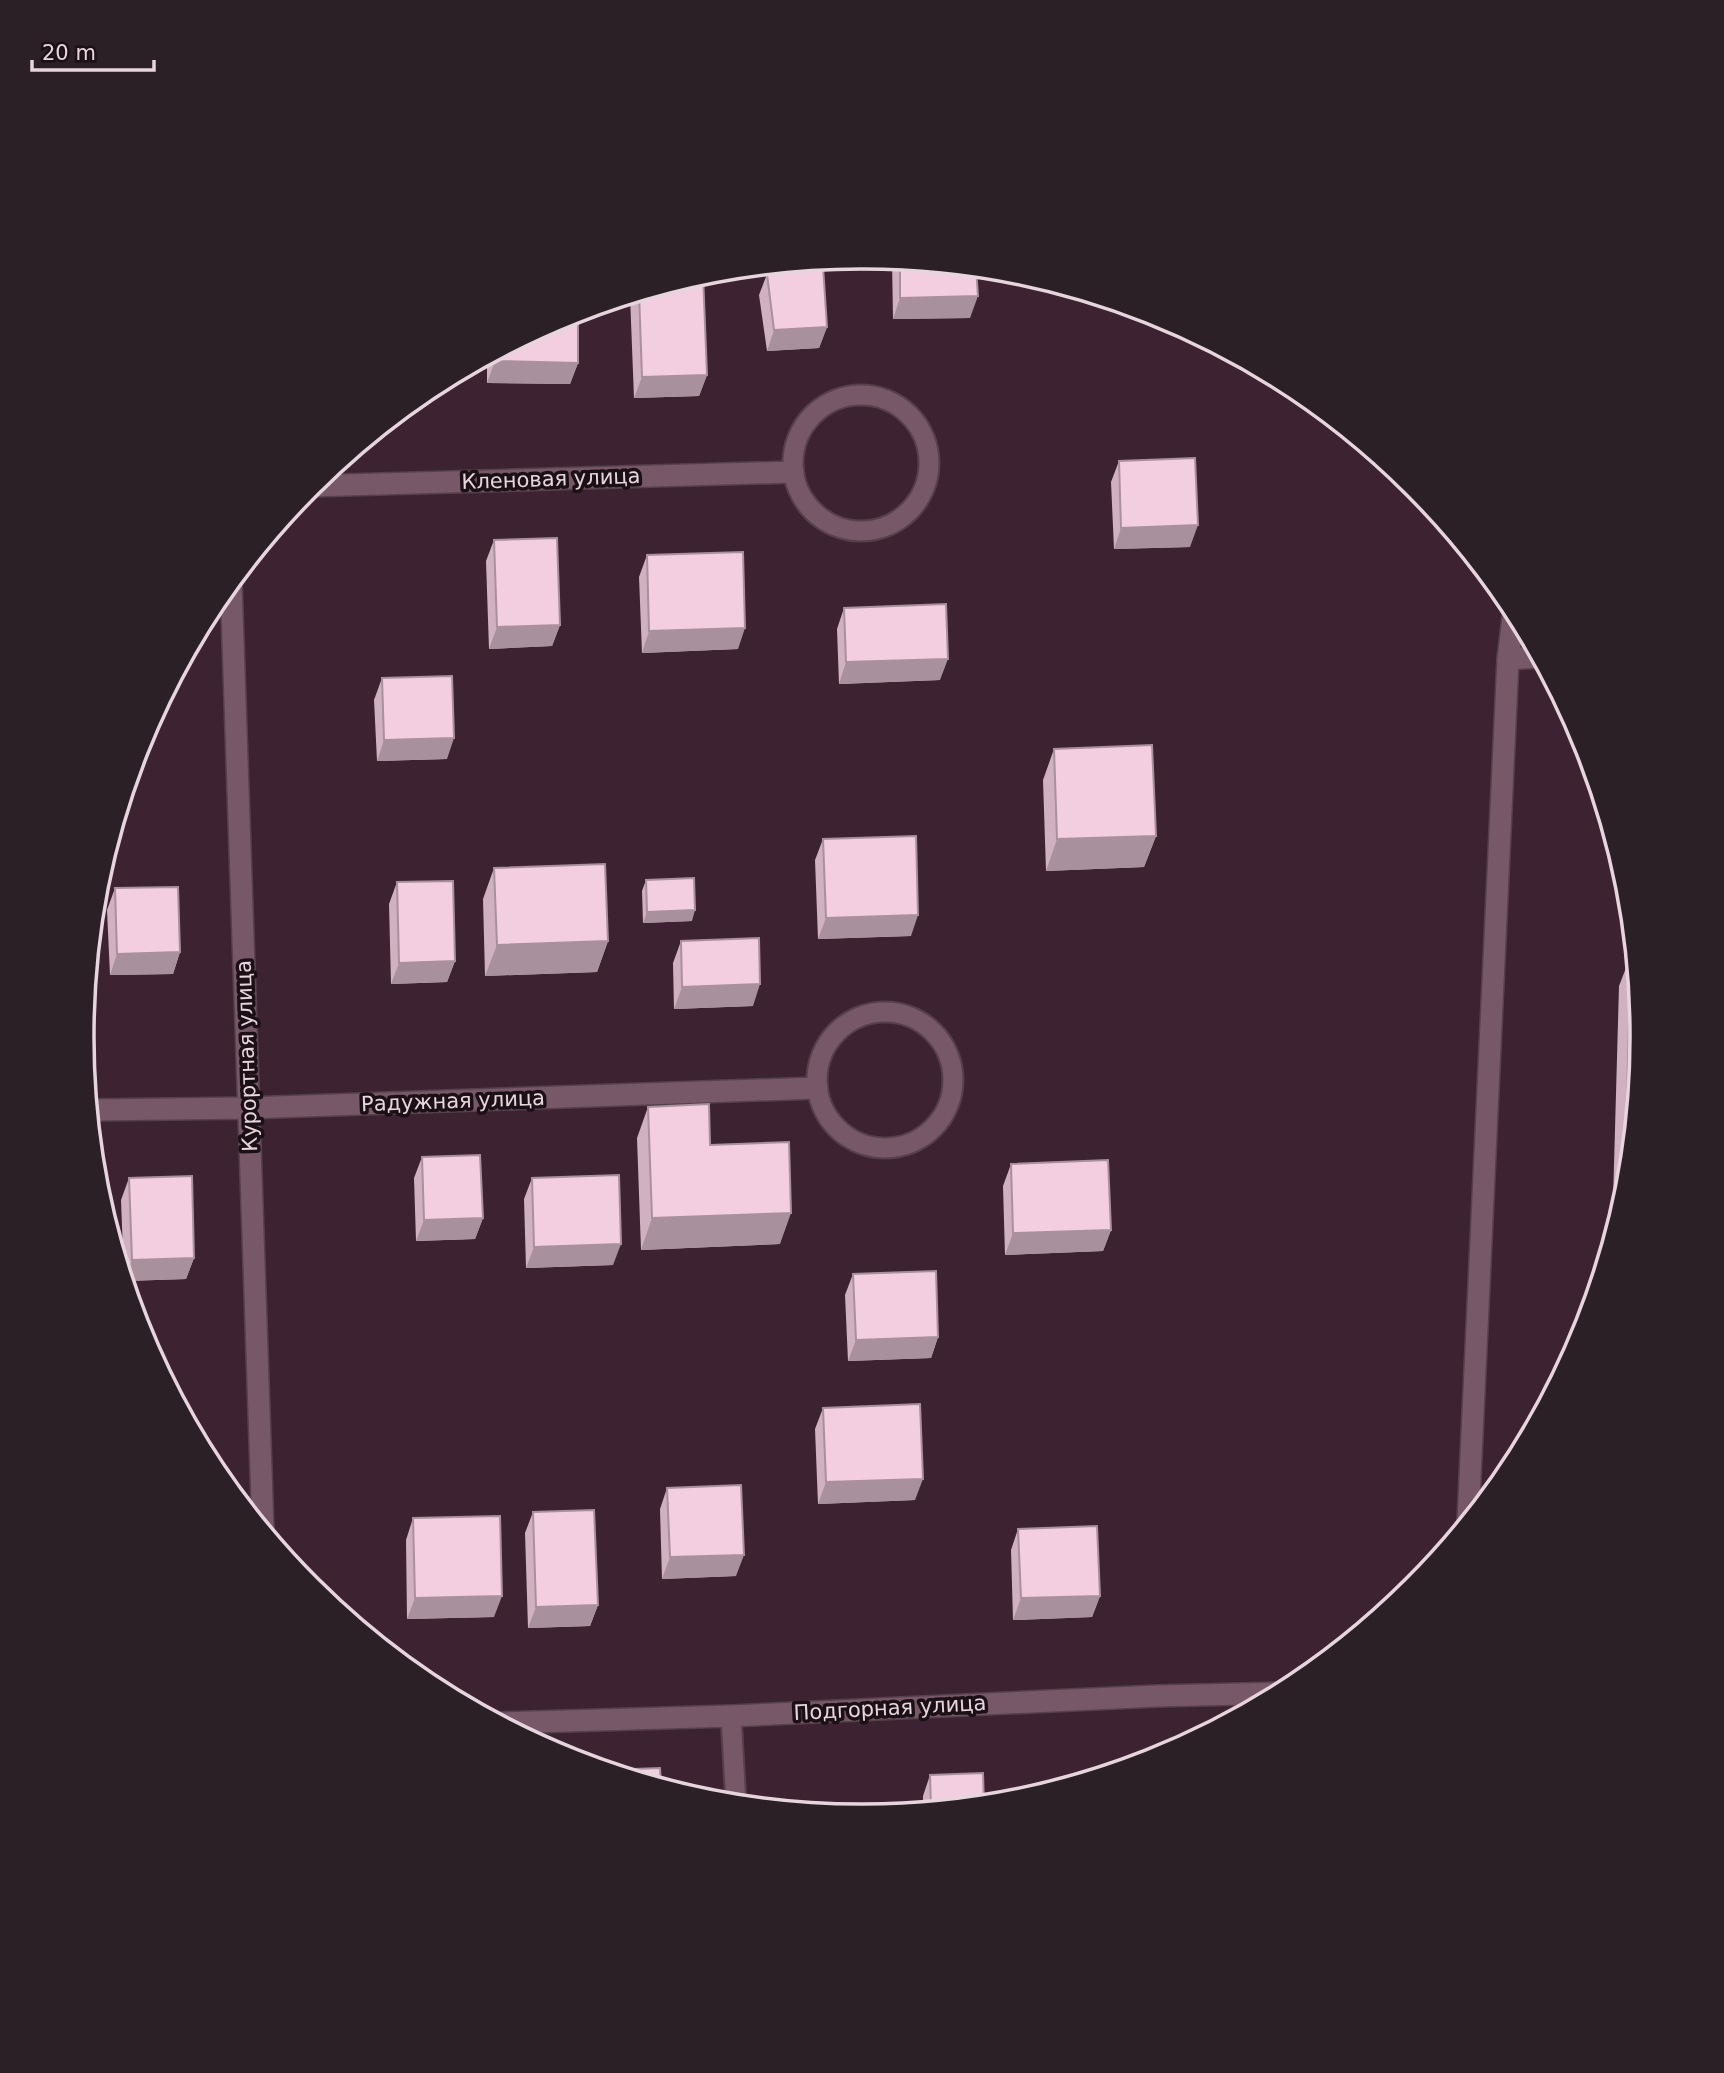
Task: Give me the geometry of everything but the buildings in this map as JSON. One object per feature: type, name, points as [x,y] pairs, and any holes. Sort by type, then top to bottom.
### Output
[{"type":"street","name":"Кленовая улица","points":[[328,485],[793,472]]},
{"type":"street","name":"Курортная улица","points":[[232,599],[263,1516]]},
{"type":"street","points":[[1469,1507],[1508,659],[1512,629]]},
{"type":"street","points":[[1508,659],[1529,658]]},
{"type":"street","name":"Радужная улица","points":[[98,1110],[249,1108],[817,1088]]},
{"type":"street","name":"Подгорная улица","points":[[518,1722],[1258,1694]]},
{"type":"lane","points":[[864,395],[888,400],[908,412],[922,432],[929,455],[929,476],[921,496],[908,513],[890,526],[870,531],[848,531],[828,523],[811,510],[799,492],[793,472],[794,448],[803,426],[819,408],[841,398],[864,395]]},
{"type":"lane","points":[[889,1011],[912,1016],[932,1029],[947,1048],[954,1071],[953,1093],[946,1113],[933,1130],[915,1142],[894,1148],[872,1147],[852,1140],[835,1127],[823,1109],[817,1088],[818,1065],[827,1043],[844,1025],[865,1014],[889,1011]]},
{"type":"lane","points":[[731,1716],[735,1793]]}]
